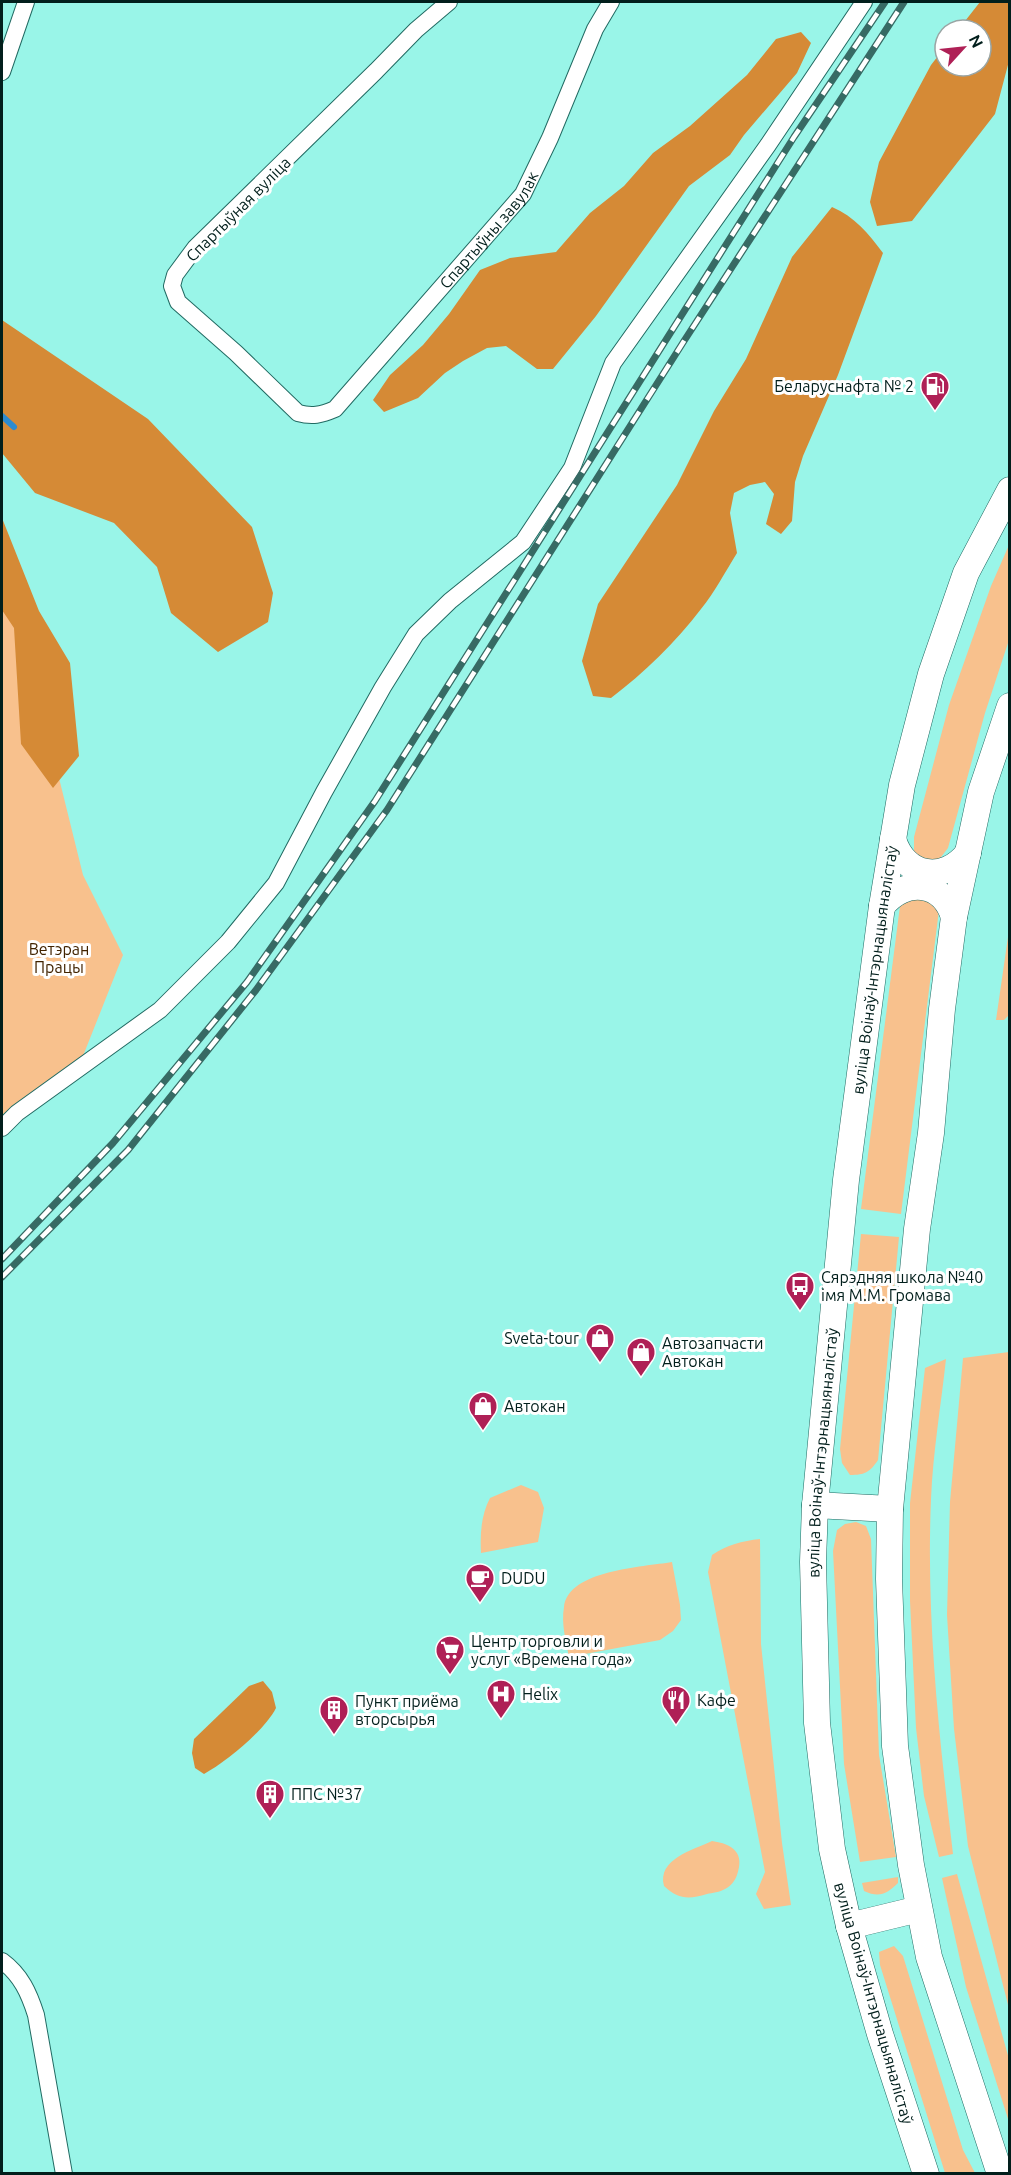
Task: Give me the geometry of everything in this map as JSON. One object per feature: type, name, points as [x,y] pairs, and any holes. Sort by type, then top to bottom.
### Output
[{"type":"main road","name":"вуліца Воінаў-Інтэрнацыяналістаў","points":[[926,2174],[880,2034],[849,1926],[832,1849],[817,1723],[813,1562],[815,1505],[846,1180],[882,906],[902,785],[931,674],[966,573],[1010,490]]},
{"type":"main road","points":[[1000,2174],[929,1957],[910,1865],[895,1746],[889,1579],[890,1509],[917,1229],[931,1133],[942,1009],[954,917],[981,792],[1010,706]]},
{"type":"main road","points":[[893,839],[900,856],[907,863],[923,871],[944,871],[962,861],[968,853]]},
{"type":"main road","points":[[882,906],[888,898],[905,888],[924,887],[947,901],[954,917]]},
{"type":"main road","points":[[815,1505],[890,1509]]},
{"type":"main road","points":[[849,1926],[920,1910]]},
{"type":"street","points":[[2,72],[26,2]]},
{"type":"street","name":"Спартыўная вуліца","points":[[310,416],[298,413],[236,353],[178,302],[172,286],[175,275],[195,248],[416,30],[449,2]]},
{"type":"street","name":"Спартыўны завулак","points":[[310,416],[335,409],[523,194],[554,129],[595,29],[611,2]]},
{"type":"street","points":[[2,1128],[17,1113],[160,1010],[228,942],[276,883],[329,783],[416,634],[450,601],[523,542],[572,468],[613,363],[768,145],[864,2]]},
{"type":"street","points":[[6,1964],[29,1993],[36,2015],[64,2174]]},
{"type":"green space","points":[[1009,545],[1009,640],[985,713],[948,848],[938,861],[928,863],[914,853],[914,837],[949,705],[991,586]]},
{"type":"green space","name":"Ветэран Працы","points":[[8,597],[60,782],[83,875],[123,955],[83,1056],[2,1115],[2,599]]},
{"type":"green space","points":[[921,894],[939,910],[901,1214],[861,1209],[900,906]]},
{"type":"green space","points":[[1009,930],[1009,1015],[1004,1020],[996,1020]]},
{"type":"green space","points":[[861,1234],[899,1237],[878,1460],[867,1472],[850,1475],[842,1463],[840,1449]]},
{"type":"green space","points":[[1010,1352],[1009,2009],[968,1846],[954,1729],[947,1615],[950,1502],[963,1358]]},
{"type":"green space","points":[[946,1359],[932,1481],[930,1588],[939,1721],[953,1854],[939,1857],[924,1796],[916,1728],[910,1601],[910,1503],[925,1368]]},
{"type":"green space","points":[[521,1485],[538,1492],[544,1508],[538,1542],[481,1553],[482,1525],[490,1498]]},
{"type":"green space","points":[[856,1522],[866,1526],[871,1539],[879,1755],[896,1857],[860,1862],[844,1764],[833,1551],[837,1530],[845,1524]]},
{"type":"green space","points":[[760,1539],[761,1644],[782,1843],[791,1905],[764,1909],[756,1894],[765,1872],[708,1572],[712,1555],[735,1544]]},
{"type":"green space","points":[[672,1562],[681,1620],[673,1631],[660,1640],[569,1657],[563,1613],[569,1595],[578,1585],[609,1572]]},
{"type":"green space","points":[[712,1841],[726,1844],[738,1855],[739,1867],[736,1877],[727,1888],[689,1898],[674,1894],[664,1886],[663,1877],[671,1862]]},
{"type":"green space","points":[[957,1874],[1009,2059],[1009,2122],[966,1987],[942,1878]]},
{"type":"green space","points":[[898,1877],[898,1883],[886,1892],[874,1894],[864,1891],[862,1883]]},
{"type":"green space","points":[[894,1946],[903,1956],[963,2150],[975,2173],[945,2173],[880,1965],[879,1952]]},
{"type":"shaded area","points":[[980,2],[1009,2],[1009,61],[995,114],[912,221],[877,226],[870,202],[879,162],[933,62],[933,78],[993,78],[993,18],[967,18]]},
{"type":"shaded area","points":[[801,32],[811,43],[797,73],[744,135],[730,155],[689,186],[596,316],[553,369],[537,369],[506,346],[487,348],[445,373],[418,398],[384,412],[373,400],[390,375],[423,345],[449,314],[480,270],[510,258],[556,252],[590,213],[624,186],[653,153],[690,126],[747,75],[776,39]]},
{"type":"shaded area","points":[[832,207],[860,226],[883,253],[838,375],[803,456],[795,482],[792,521],[781,534],[766,524],[774,494],[765,482],[750,485],[734,493],[730,513],[737,553],[711,596],[681,633],[635,678],[611,698],[593,696],[582,661],[598,604],[677,485],[714,411],[746,359],[792,257]]},
{"type":"shaded area","points":[[2,320],[148,419],[252,527],[273,593],[268,622],[218,652],[171,613],[157,567],[114,523],[35,493],[2,453]]},
{"type":"shaded area","points":[[2,518],[39,611],[70,663],[79,756],[53,788],[21,744],[14,628],[2,610]]},
{"type":"shaded area","points":[[263,1681],[272,1692],[276,1708],[271,1717],[234,1754],[213,1769],[204,1774],[195,1768],[192,1753],[194,1739],[249,1686]]},
{"type":"waterway","points":[[2,416],[14,427]]},
{"type":"railway","points":[[2,1259],[113,1143],[247,982],[375,801],[794,137],[885,2]]},
{"type":"railway","points":[[2,1277],[128,1150],[256,990],[387,810],[684,341],[904,2]]},
{"type":"place","name":"Беларуснафта № 2","points":[[935,412]]},
{"type":"place","name":"Сярэдняя школа №40 імя М.М. Громава","points":[[800,1312]]},
{"type":"place","name":"Sveta-tour","points":[[600,1364]]},
{"type":"place","name":"Автозапчасти Автокан","points":[[641,1378]]},
{"type":"place","name":"Автокан","points":[[483,1432]]},
{"type":"place","name":"DUDU","points":[[480,1604]]},
{"type":"place","name":"Центр торговли и услуг «Времена года»","points":[[450,1676]]},
{"type":"place","name":"Helix","points":[[501,1720]]},
{"type":"place","name":"Кафе","points":[[676,1726]]},
{"type":"place","name":"Пункт приёма вторсырья","points":[[334,1736]]},
{"type":"place","name":"ППС №37","points":[[270,1820]]}]
